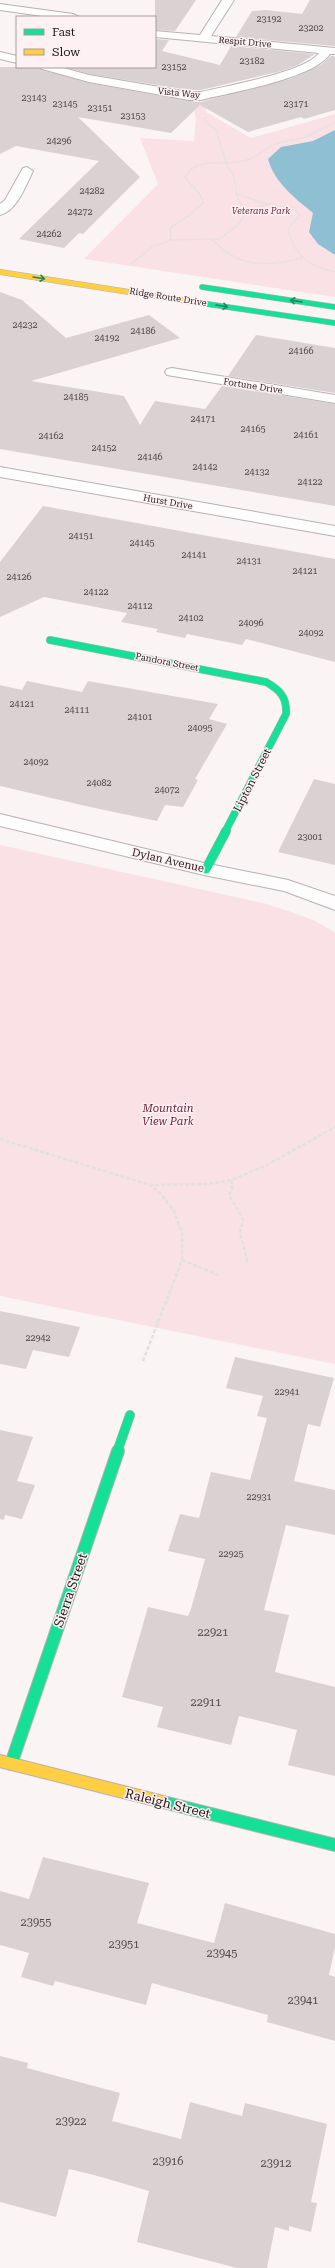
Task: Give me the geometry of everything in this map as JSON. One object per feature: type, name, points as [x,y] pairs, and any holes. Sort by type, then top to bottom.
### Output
[{"type":"street","points":[[204,38],[228,0]]},
{"type":"street","points":[[0,7],[43,11],[68,16]]},
{"type":"street","name":"Respit Drive","points":[[156,34],[331,51]]},
{"type":"street","name":"Vista Way","points":[[50,68],[98,80],[201,96],[214,94],[296,72],[320,60],[331,51]]},
{"type":"street","points":[[0,55],[16,60]]},
{"type":"street","points":[[0,211],[10,202],[27,171]]},
{"type":"street","name":"Ridge Route Drive","points":[[0,272],[335,323]]},
{"type":"street","name":"Ridge Route Drive","points":[[194,286],[335,307]]},
{"type":"street","name":"Fortune Drive","points":[[172,372],[335,399]]},
{"type":"street","name":"Hurst Drive","points":[[0,472],[335,531]]},
{"type":"street","name":"Pandora Street","points":[[50,640],[266,682],[282,690]]},
{"type":"street","name":"Lipton Street","points":[[206,869],[286,714],[288,702],[282,690]]},
{"type":"street","name":"Dylan Avenue","points":[[0,820],[206,869],[256,878],[302,890],[335,904]]},
{"type":"street","name":"Sierra Street","points":[[11,1764],[130,1416]]},
{"type":"street","name":"Raleigh Street","points":[[0,1761],[335,1845]]},
{"type":"path","points":[[204,116],[206,122],[216,129],[226,162],[233,174],[239,202],[247,212]]},
{"type":"path","points":[[171,240],[170,228],[181,219],[197,211],[203,203],[200,191],[188,182],[185,176],[192,167],[255,158],[272,145],[307,136],[320,128],[335,124]]},
{"type":"path","points":[[237,194],[267,204],[294,208],[300,215],[288,229],[292,246],[302,258],[335,272]]},
{"type":"path","points":[[131,264],[152,247],[171,240],[219,239],[238,225],[247,212],[267,204]]},
{"type":"path","points":[[212,239],[220,244],[230,255],[252,263],[275,265],[302,258]]},
{"type":"path","points":[[0,1140],[150,1185],[207,1184],[231,1180],[264,1166],[335,1127]]},
{"type":"path","points":[[231,1180],[233,1184],[229,1195],[242,1219],[240,1233],[248,1264]]},
{"type":"path","points":[[143,1361],[182,1260],[182,1233],[174,1211],[160,1193],[150,1185]]},
{"type":"path","points":[[182,1260],[218,1275]]},
{"type":"green space","name":"Veterans Park","points":[[205,102],[206,112],[251,138],[335,114],[335,297],[84,259],[158,184],[140,138],[194,141],[196,118],[193,104]]},
{"type":"green space","name":"Mountain View Park","points":[[0,845],[267,904],[311,919],[335,933],[335,1364],[0,1296]]},
{"type":"water","points":[[335,130],[335,255],[318,244],[309,232],[313,213],[280,183],[268,159],[281,147],[313,141]]},
{"type":"building","points":[[155,0],[196,0],[175,31],[156,30]]},
{"type":"building","points":[[310,0],[335,0],[335,46],[236,37],[252,11],[266,10],[302,14]]},
{"type":"building","points":[[156,39],[169,40],[162,51],[220,65],[231,46],[315,54],[298,65],[282,71],[201,90],[189,90],[89,74],[69,68],[156,68]]},
{"type":"building","points":[[331,56],[335,56],[335,110],[304,119],[301,117],[248,132],[200,105],[171,133],[78,117],[140,177],[83,234],[79,233],[64,248],[19,239],[99,161],[16,146],[0,154],[0,67],[39,68],[89,83],[201,102],[290,79],[322,64]]},
{"type":"building","points":[[0,292],[22,300],[66,338],[149,315],[180,338],[31,381],[124,396],[140,425],[155,401],[205,409],[222,386],[335,404],[335,506],[0,449]]},
{"type":"building","points":[[256,335],[335,348],[335,393],[228,376]]},
{"type":"building","points":[[43,506],[335,559],[335,662],[246,639],[242,645],[187,634],[185,638],[156,632],[158,629],[121,622],[127,613],[44,597],[0,617],[0,562]]},
{"type":"building","points":[[27,681],[82,692],[88,681],[218,704],[209,719],[227,724],[195,779],[198,780],[183,807],[165,805],[157,821],[90,807],[0,786],[0,685],[22,690]]},
{"type":"building","points":[[314,779],[335,784],[335,865],[278,852]]},
{"type":"building","points":[[0,1311],[80,1327],[69,1357],[33,1350],[26,1369],[0,1364]]},
{"type":"building","points":[[235,1357],[334,1378],[320,1427],[308,1424],[294,1481],[335,1490],[335,1535],[286,1525],[264,1610],[289,1615],[275,1672],[335,1687],[335,1776],[288,1765],[297,1730],[239,1716],[231,1745],[157,1727],[163,1707],[122,1697],[148,1607],[188,1616],[191,1609],[205,1559],[168,1551],[180,1514],[199,1518],[211,1472],[250,1480],[267,1418],[257,1416],[263,1396],[226,1388]]},
{"type":"building","points":[[0,1430],[33,1437],[17,1481],[35,1485],[22,1519],[5,1515],[4,1520],[0,1519]]},
{"type":"building","points":[[43,1857],[149,1883],[137,1923],[214,1943],[225,1903],[335,1934],[335,1947],[329,1975],[335,1977],[335,2041],[267,2022],[268,2015],[152,1983],[146,2005],[55,1981],[53,1986],[21,1977],[29,1953],[0,1945],[0,1891],[29,1899]]},
{"type":"building","points":[[0,2056],[28,2063],[27,2068],[120,2093],[112,2121],[181,2139],[190,2102],[242,2116],[245,2103],[327,2124],[311,2202],[317,2203],[311,2232],[289,2226],[289,2231],[275,2227],[267,2268],[237,2268],[137,2242],[149,2191],[94,2175],[69,2169],[56,2217],[0,2202]]},
{"type":"traffic: fast","points":[[202,287],[335,307]]},
{"type":"traffic: fast","points":[[187,301],[335,323]]},
{"type":"traffic: fast","points":[[50,640],[266,682],[276,688],[285,698],[286,714],[206,869]]},
{"type":"traffic: fast","points":[[11,1764],[130,1415]]},
{"type":"traffic: fast","points":[[163,1802],[335,1845]]},
{"type":"traffic: slow","points":[[0,272],[187,301]]},
{"type":"traffic: slow","points":[[0,1761],[163,1802]]}]
